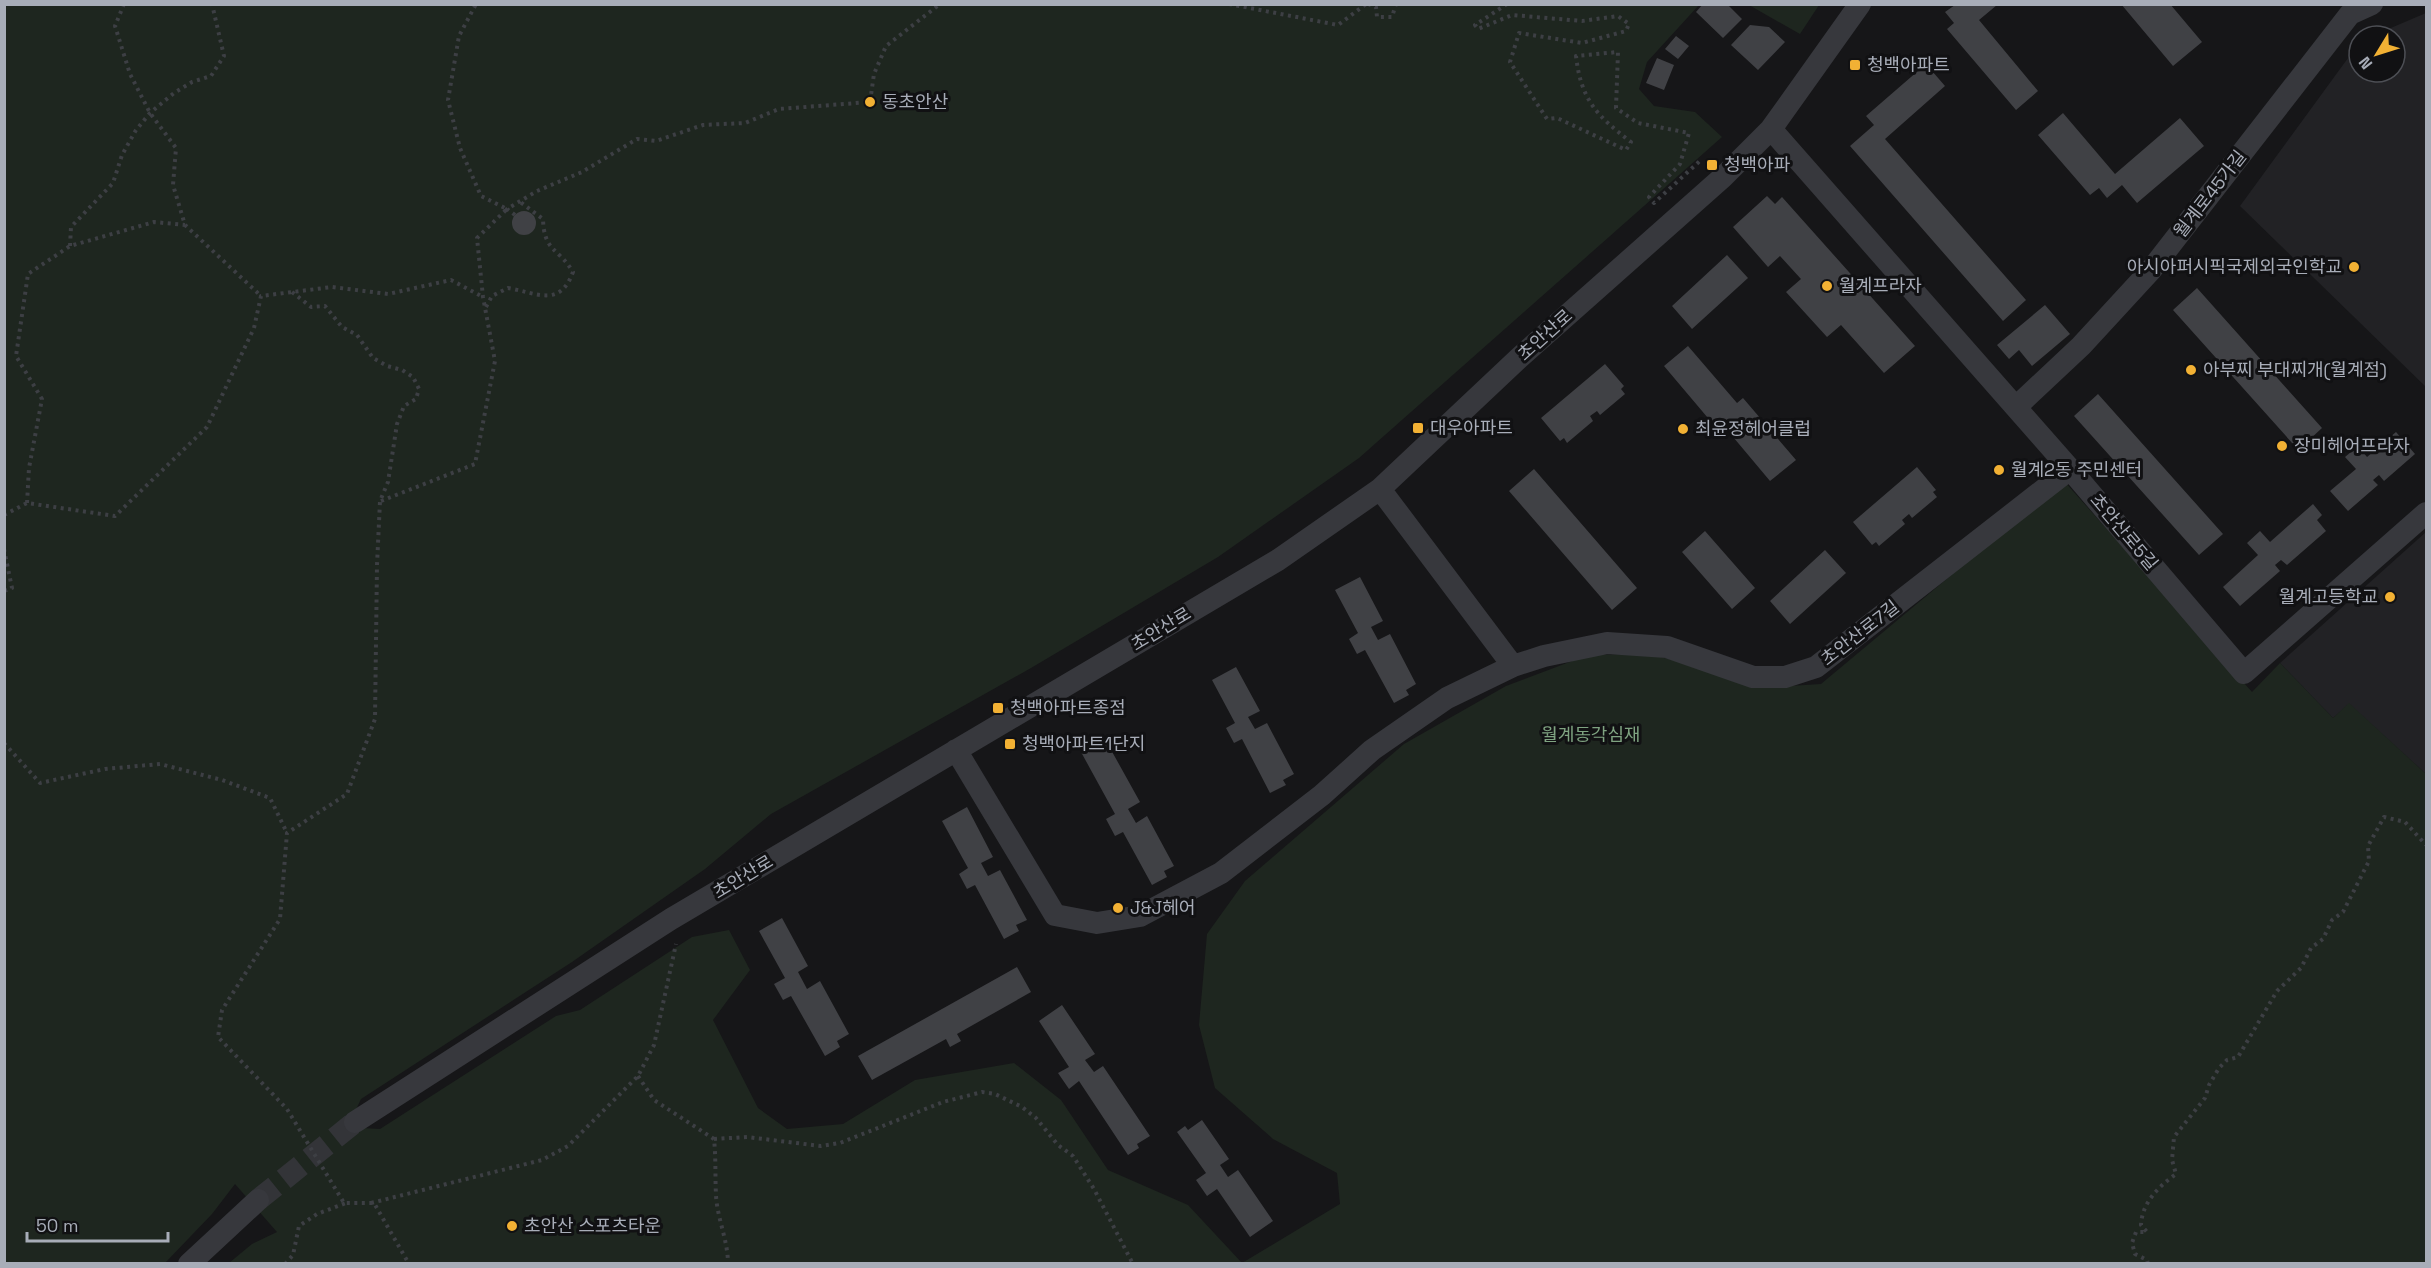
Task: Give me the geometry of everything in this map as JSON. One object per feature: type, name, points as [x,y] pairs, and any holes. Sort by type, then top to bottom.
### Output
[{"type":"street","name":"초안산로","points":[[355,1122],[671,919],[1278,560],[1380,489],[1519,358],[1723,177],[1771,129],[1860,4]]},
{"type":"street","name":"월계로45가길","points":[[2016,407],[2081,346],[2151,270],[2349,14],[2372,4]]},
{"type":"street","name":"초안산로5길","points":[[1771,129],[2070,469],[2244,673],[2427,513]]},
{"type":"street","name":"초안산로7길","points":[[956,750],[1055,915],[1097,923],[1140,916],[1221,873],[1322,795],[1372,750],[1447,698],[1513,666],[1544,656],[1607,642],[1667,647],[1753,677],[1785,677],[1816,667],[2070,469]]},
{"type":"street","points":[[1380,489],[1513,666]]},
{"type":"street","points":[[189,1263],[258,1200]]},
{"type":"path","points":[[124,4],[115,26],[130,74],[150,113],[176,148],[173,185],[185,225],[261,296]]},
{"type":"path","points":[[70,246],[71,227],[113,183],[122,155],[136,130],[150,113],[174,93],[192,82],[211,76],[224,56],[212,4]]},
{"type":"path","points":[[476,4],[459,36],[448,100],[460,148],[481,196],[515,215]]},
{"type":"path","points":[[380,501],[475,464],[495,361],[483,297],[477,238],[507,209],[537,191],[582,172],[637,139],[656,141],[703,125],[745,123],[779,110],[870,102],[874,74],[886,46],[940,4]]},
{"type":"path","points":[[1229,4],[1338,25],[1367,4],[1376,7],[1377,16],[1392,17],[1396,4]]},
{"type":"path","points":[[1507,4],[1475,25],[1478,29],[1512,15],[1582,21],[1618,16],[1629,24],[1626,31],[1582,43],[1519,33],[1510,62],[1547,119],[1557,118],[1626,150],[1631,142],[1605,123],[1589,103],[1579,79],[1576,56],[1618,52],[1616,108],[1638,123],[1689,133],[1680,164],[1649,197],[1654,203],[1702,159]]},
{"type":"path","points":[[1542,4],[1548,4]]},
{"type":"path","points":[[485,308],[492,296],[508,288],[549,297],[561,292],[573,272],[566,261],[550,248],[543,236],[543,219],[519,201]]},
{"type":"path","points":[[27,503],[29,468],[42,399],[16,356],[28,274],[70,246],[154,222],[185,225]]},
{"type":"path","points":[[261,296],[332,287],[388,294],[451,280],[483,297]]},
{"type":"path","points":[[287,833],[347,794],[375,719],[376,564],[380,501],[388,482],[397,424],[404,406],[416,399],[419,388],[413,377],[373,358],[357,335],[342,327],[325,306],[311,307],[292,292]]},
{"type":"path","points":[[4,515],[27,503],[115,516],[207,427],[254,328],[261,296]]},
{"type":"path","points":[[4,549],[12,588],[4,591]]},
{"type":"path","points":[[4,743],[40,783],[105,769],[160,764],[222,780],[270,798],[287,833],[280,919],[222,1010],[218,1037],[287,1109],[344,1203]]},
{"type":"path","points":[[2148,1263],[2147,1260],[2135,1254],[2132,1243],[2136,1232],[2147,1232],[2141,1225],[2142,1213],[2159,1186],[2176,1174],[2172,1160],[2174,1137],[2205,1098],[2209,1085],[2219,1068],[2227,1060],[2238,1057],[2277,991],[2301,968],[2311,948],[2323,939],[2332,920],[2343,912],[2369,861],[2368,846],[2384,817],[2405,822],[2427,845]]},
{"type":"path","points":[[285,1263],[293,1255],[299,1226],[317,1214],[344,1203],[374,1203],[542,1160],[568,1146],[638,1077],[654,1045],[676,944]]},
{"type":"path","points":[[638,1077],[654,1100],[714,1139],[747,1137],[821,1146],[840,1143],[943,1102],[982,1092],[995,1094],[1022,1107],[1036,1118],[1058,1145],[1072,1156],[1094,1189],[1133,1263]]},
{"type":"path","points":[[714,1139],[717,1164],[715,1196],[728,1246],[728,1263]]},
{"type":"path","points":[[374,1203],[409,1263]]},
{"type":"shaded area","points":[[2426,13],[2426,387],[2240,206],[2347,59],[2347,84],[2407,84],[2407,24],[2400,24]]},
{"type":"shaded area","name":"월계고등학교","points":[[2426,532],[2426,774],[2349,704],[2333,718],[2280,663]]},
{"type":"green space","points":[[5,5],[1699,5],[1647,62],[1639,89],[1654,106],[1695,112],[1722,137],[1359,458],[1218,557],[1031,668],[771,814],[705,869],[572,962],[361,1099],[353,1116],[362,1128],[380,1129],[556,1016],[580,1010],[692,937],[729,930],[750,970],[713,1020],[758,1108],[787,1129],[843,1124],[915,1080],[1014,1063],[1061,1100],[1108,1170],[1188,1205],[1242,1263],[229,1263],[252,1244],[277,1232],[235,1184],[212,1214],[165,1263],[5,1264]]},
{"type":"green space","points":[[1749,5],[1819,5],[1800,34]]},
{"type":"green space","name":"월계동각심재","points":[[2064,481],[2252,692],[2280,663],[2333,718],[2349,703],[2426,774],[2426,1263],[1242,1263],[1340,1204],[1337,1173],[1273,1139],[1215,1088],[1199,1025],[1207,934],[1245,881],[1404,744],[1506,686],[1588,655],[1648,654],[1694,665],[1757,688],[1821,684]]},
{"type":"building","points":[[1703,4],[1727,4],[1742,19],[1723,38],[1696,12]]},
{"type":"building","points":[[2121,4],[2170,4],[2202,42],[2173,66]]},
{"type":"building","points":[[1955,5],[1997,5],[1979,20],[2038,91],[2016,110],[1947,29],[1954,23],[1945,12]]},
{"type":"building","points":[[1750,25],[1769,27],[1785,42],[1758,70],[1731,45]]},
{"type":"building","points":[[1676,36],[1689,46],[1678,59],[1665,49]]},
{"type":"building","points":[[1657,58],[1674,65],[1664,90],[1646,83]]},
{"type":"building","points":[[1926,64],[1945,86],[1885,139],[2026,300],[2003,321],[1850,146],[1874,125],[1866,116]]},
{"type":"building","points":[[2063,113],[2115,174],[2180,118],[2204,146],[2137,203],[2122,185],[2107,198],[2099,188],[2090,195],[2038,135]]},
{"type":"building","name":"월계프라자","points":[[1767,196],[1775,204],[1782,197],[1915,346],[1884,373],[1841,325],[1827,337],[1786,292],[1801,279],[1780,256],[1768,267],[1733,227]]},
{"type":"building","points":[[524,211],[529,212],[535,218],[535,228],[529,234],[524,235],[519,234],[513,228],[512,223],[513,218],[519,212]]},
{"type":"building","points":[[1727,255],[1748,278],[1692,329],[1672,306]]},
{"type":"building","points":[[2197,288],[2322,428],[2308,441],[2312,445],[2302,454],[2173,310]]},
{"type":"building","points":[[2045,305],[2070,334],[2032,366],[2019,350],[2009,359],[1997,345]]},
{"type":"building","points":[[1688,346],[1737,403],[1743,398],[1796,460],[1770,481],[1718,419],[1713,424],[1664,366]]},
{"type":"building","points":[[1605,364],[1624,386],[1621,389],[1625,394],[1600,415],[1597,411],[1590,416],[1593,421],[1567,443],[1564,438],[1560,441],[1541,418]]},
{"type":"building","points":[[2098,394],[2223,534],[2199,555],[2074,416]]},
{"type":"building","points":[[2396,432],[2415,454],[2384,481],[2379,475],[2373,480],[2378,485],[2348,511],[2330,491],[2356,469],[2345,457],[2358,446],[2367,457]]},
{"type":"building","points":[[1917,467],[1936,490],[1933,492],[1937,497],[1912,518],[1909,514],[1902,520],[1905,524],[1879,546],[1876,542],[1872,545],[1853,522]]},
{"type":"building","points":[[1534,469],[1637,588],[1612,610],[1509,491]]},
{"type":"building","points":[[2313,504],[2322,515],[2317,520],[2326,531],[2287,565],[2281,560],[2275,565],[2280,571],[2240,606],[2223,587],[2258,555],[2247,543],[2260,531],[2270,542]]},
{"type":"building","points":[[1705,531],[1755,588],[1732,609],[1682,552]]},
{"type":"building","points":[[1825,550],[1846,573],[1790,624],[1770,601]]},
{"type":"building","points":[[1360,577],[1383,621],[1371,627],[1378,640],[1390,634],[1416,684],[1406,690],[1409,695],[1394,703],[1365,650],[1357,654],[1349,639],[1358,633],[1335,590]]},
{"type":"building","points":[[1236,667],[1260,711],[1248,717],[1255,729],[1267,723],[1294,774],[1283,780],[1286,785],[1270,793],[1242,739],[1234,743],[1226,728],[1235,723],[1212,680]]},
{"type":"building","points":[[1105,739],[1140,802],[1128,809],[1136,823],[1147,816],[1174,866],[1164,871],[1167,877],[1152,885],[1123,832],[1115,836],[1106,819],[1115,814],[1081,752]]},
{"type":"building","points":[[967,807],[993,857],[981,863],[988,876],[1000,870],[1027,920],[1016,925],[1019,931],[1004,939],[975,885],[967,889],[959,874],[968,868],[942,821]]},
{"type":"building","points":[[782,918],[808,966],[798,972],[807,989],[820,981],[849,1034],[837,1041],[840,1047],[825,1056],[791,996],[783,1000],[774,984],[785,978],[759,931]]},
{"type":"building","points":[[1017,967],[1031,992],[957,1034],[961,1041],[950,1047],[946,1039],[872,1080],[858,1056]]},
{"type":"building","points":[[1062,1005],[1095,1054],[1085,1060],[1094,1072],[1103,1066],[1150,1136],[1137,1144],[1139,1148],[1128,1155],[1079,1081],[1069,1089],[1058,1073],[1069,1067],[1039,1021]]},
{"type":"building","points":[[1202,1120],[1229,1159],[1220,1165],[1228,1177],[1238,1170],[1273,1221],[1250,1237],[1217,1189],[1207,1196],[1196,1180],[1206,1173],[1177,1132],[1185,1126],[1188,1130]]},
{"type":"tunnel","points":[[258,1200],[355,1122]]},
{"type":"place","name":"청백아파트","points":[[1855,65]]},
{"type":"place","name":"동초안산","points":[[870,102]]},
{"type":"place","name":"청백아파","points":[[1712,165]]},
{"type":"place","name":"아시아퍼시픽국제외국인학교","points":[[2354,267]]},
{"type":"place","name":"월계프라자","points":[[1827,286]]},
{"type":"place","name":"아부찌 부대찌개(월계점)","points":[[2191,370]]},
{"type":"place","name":"대우아파트","points":[[1418,428]]},
{"type":"place","name":"최윤정헤어클럽","points":[[1683,429]]},
{"type":"place","name":"장미헤어프라자","points":[[2282,446]]},
{"type":"place","name":"월계2동 주민센터","points":[[1999,470]]},
{"type":"place","name":"월계고등학교","points":[[2390,597]]},
{"type":"place","name":"청백아파트종점","points":[[998,708]]},
{"type":"place","name":"청백아파트1단지","points":[[1010,744]]},
{"type":"place","name":"J&J헤어","points":[[1118,908]]},
{"type":"place","name":"초안산 스포츠타운","points":[[512,1226]]}]
